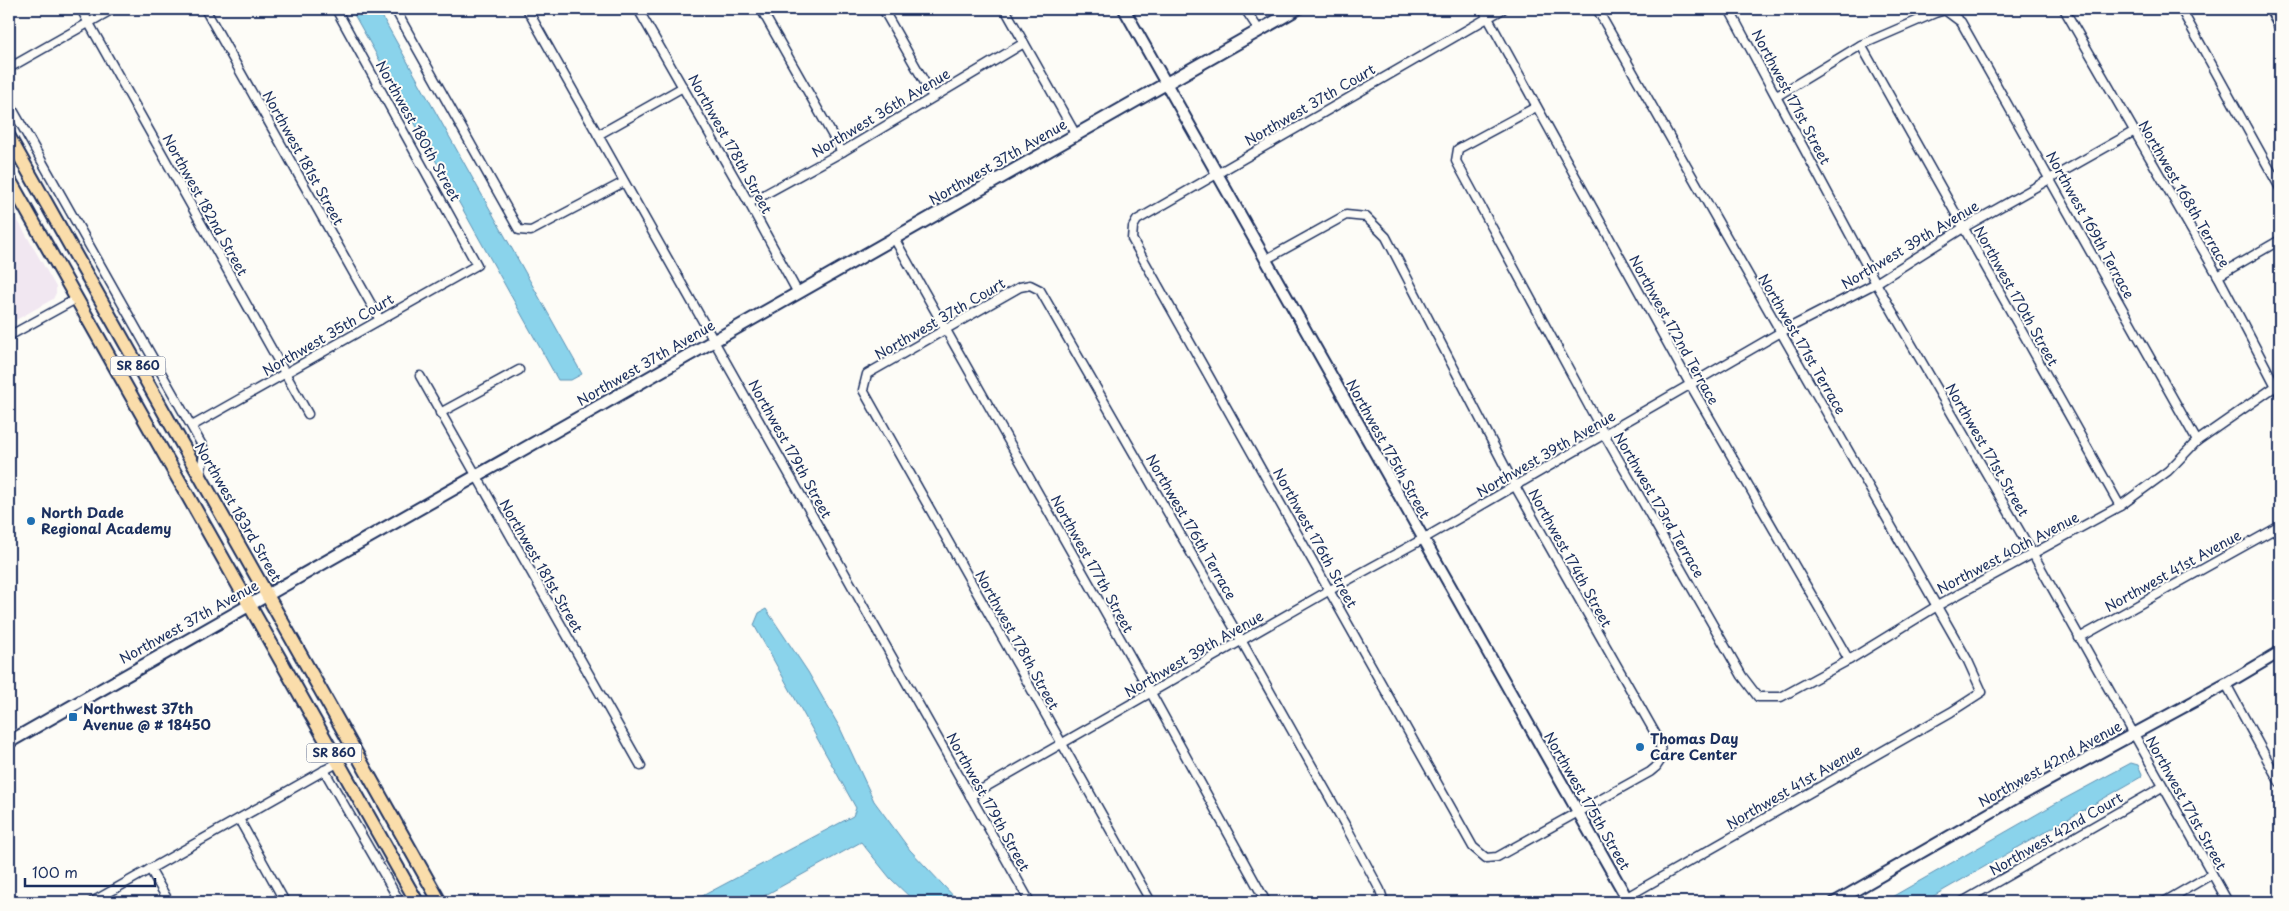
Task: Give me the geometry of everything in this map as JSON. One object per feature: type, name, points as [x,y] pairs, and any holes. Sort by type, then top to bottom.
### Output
[{"type":"main road","name":"Northwest 37th Avenue","points":[[9,742],[1297,9]]},
{"type":"main road","name":"Northwest 183rd Street","points":[[9,137],[440,902]]},
{"type":"main road","name":"SR 860","points":[[9,179],[417,902]]},
{"type":"main road","points":[[76,299],[92,302],[107,312]]},
{"type":"street","name":"Northwest 182nd Street","points":[[81,9],[308,414]]},
{"type":"street","points":[[9,68],[113,9]]},
{"type":"street","name":"Northwest 181st Street","points":[[205,9],[380,320]]},
{"type":"street","name":"Northwest 180th Street","points":[[336,9],[477,265]]},
{"type":"street","points":[[395,9],[519,230],[531,232],[624,182]]},
{"type":"street","name":"Northwest 179th Street","points":[[527,9],[1030,902]]},
{"type":"street","name":"Northwest 178th Street","points":[[638,9],[749,203],[798,294]]},
{"type":"street","points":[[760,9],[842,152]]},
{"type":"street","points":[[883,9],[933,98]]},
{"type":"street","points":[[1005,9],[1076,135]]},
{"type":"street","name":"Northwest 175th Street","points":[[1124,9],[1578,813],[1624,901]]},
{"type":"street","points":[[1246,9],[1259,30]]},
{"type":"street","name":"Northwest 172nd Terrace","points":[[1483,9],[1690,384],[1849,660]]},
{"type":"street","name":"Northwest 37th Court","points":[[1133,227],[1137,220],[1503,9]]},
{"type":"street","name":"Northwest 171st Terrace","points":[[1597,9],[1937,606],[1968,661],[1982,692]]},
{"type":"street","name":"Northwest 171st Street","points":[[1729,9],[1876,283],[2033,554],[2228,902]]},
{"type":"street","name":"Northwest 168th Terrace","points":[[2064,9],[2218,276],[2278,390]]},
{"type":"street","points":[[2181,9],[2280,188]]},
{"type":"street","points":[[2270,9],[2280,26]]},
{"type":"street","name":"Northwest 169th Terrace","points":[[1861,45],[1945,10],[1961,22],[2197,441]]},
{"type":"street","name":"Northwest 36th Avenue","points":[[749,203],[842,152],[1024,43]]},
{"type":"street","points":[[1777,96],[1861,45]]},
{"type":"street","name":"Northwest 170th Street","points":[[1861,45],[2120,506]]},
{"type":"street","points":[[598,135],[683,87]]},
{"type":"street","points":[[9,103],[203,447],[204,454],[200,476]]},
{"type":"street","name":"Northwest 173rd Terrace","points":[[1536,107],[1458,149],[1456,162],[1604,434],[1742,676]]},
{"type":"street","name":"Northwest 39th Avenue","points":[[970,796],[1241,640],[1423,540],[1780,332],[1876,283],[1963,228],[2134,132]]},
{"type":"street","name":"Northwest 174th Street","points":[[1265,260],[1346,215],[1366,217],[1386,237],[1516,486],[1658,740],[1662,758],[1656,767],[1578,813]]},
{"type":"street","name":"Northwest 176th Street","points":[[1133,227],[1132,238],[1473,847],[1486,858],[1498,857],[1578,813]]},
{"type":"street","name":"Northwest 177th Street","points":[[894,238],[1151,693],[1266,902]]},
{"type":"street","points":[[2218,276],[2280,240]]},
{"type":"street","name":"Northwest 35th Court","points":[[192,426],[477,265]]},
{"type":"street","name":"Northwest 37th Court","points":[[863,390],[867,374],[1020,287],[1030,285],[1040,290]]},
{"type":"street","name":"Northwest 176th Terrace","points":[[1040,290],[1348,830],[1384,902]]},
{"type":"street","points":[[9,336],[76,299]]},
{"type":"street","points":[[440,413],[519,370]]},
{"type":"street","name":"Northwest 181st Street","points":[[420,376],[641,766]]},
{"type":"street","name":"Northwest 178th Street","points":[[863,390],[1151,902]]},
{"type":"street","name":"Northwest 40th Avenue","points":[[1742,676],[1758,697],[1781,697],[1849,660],[1937,606],[2120,506],[2168,471],[2197,441],[2278,390]]},
{"type":"street","name":"Northwest 41st Avenue","points":[[2079,638],[2280,526]]},
{"type":"street","name":"Northwest 42nd Avenue","points":[[1835,902],[2023,794],[2226,684],[2280,652]]},
{"type":"street","points":[[2226,684],[2280,784]]},
{"type":"street","name":"Northwest 41st Avenue","points":[[1624,901],[1951,712],[1982,692]]},
{"type":"street","points":[[92,902],[339,762]]},
{"type":"street","points":[[324,770],[400,902]]},
{"type":"street","name":"Northwest 42nd Court","points":[[1962,902],[2162,787]]},
{"type":"street","points":[[239,819],[285,902]]},
{"type":"street","points":[[150,869],[169,902]]},
{"type":"street","points":[[2164,902],[2212,874]]},
{"type":"shaded area","points":[[9,205],[56,287],[56,293],[53,299],[9,324]]},
{"type":"water","points":[[351,9],[378,9],[582,374],[571,380],[558,380]]},
{"type":"water","points":[[766,609],[808,672],[840,728],[874,801],[910,850],[959,902],[915,902],[890,878],[861,842],[753,902],[691,902],[853,816],[856,808],[754,625],[759,613]]},
{"type":"water","points":[[2131,763],[2138,765],[2142,774],[2141,777],[1923,902],[1883,902],[2053,805]]},
{"type":"place","name":"North Dade Regional Academy","points":[[31,521]]},
{"type":"place","name":"Northwest 37th Avenue @ # 18450","points":[[73,717]]},
{"type":"place","name":"Thomas Day Care Center","points":[[1640,747]]}]
